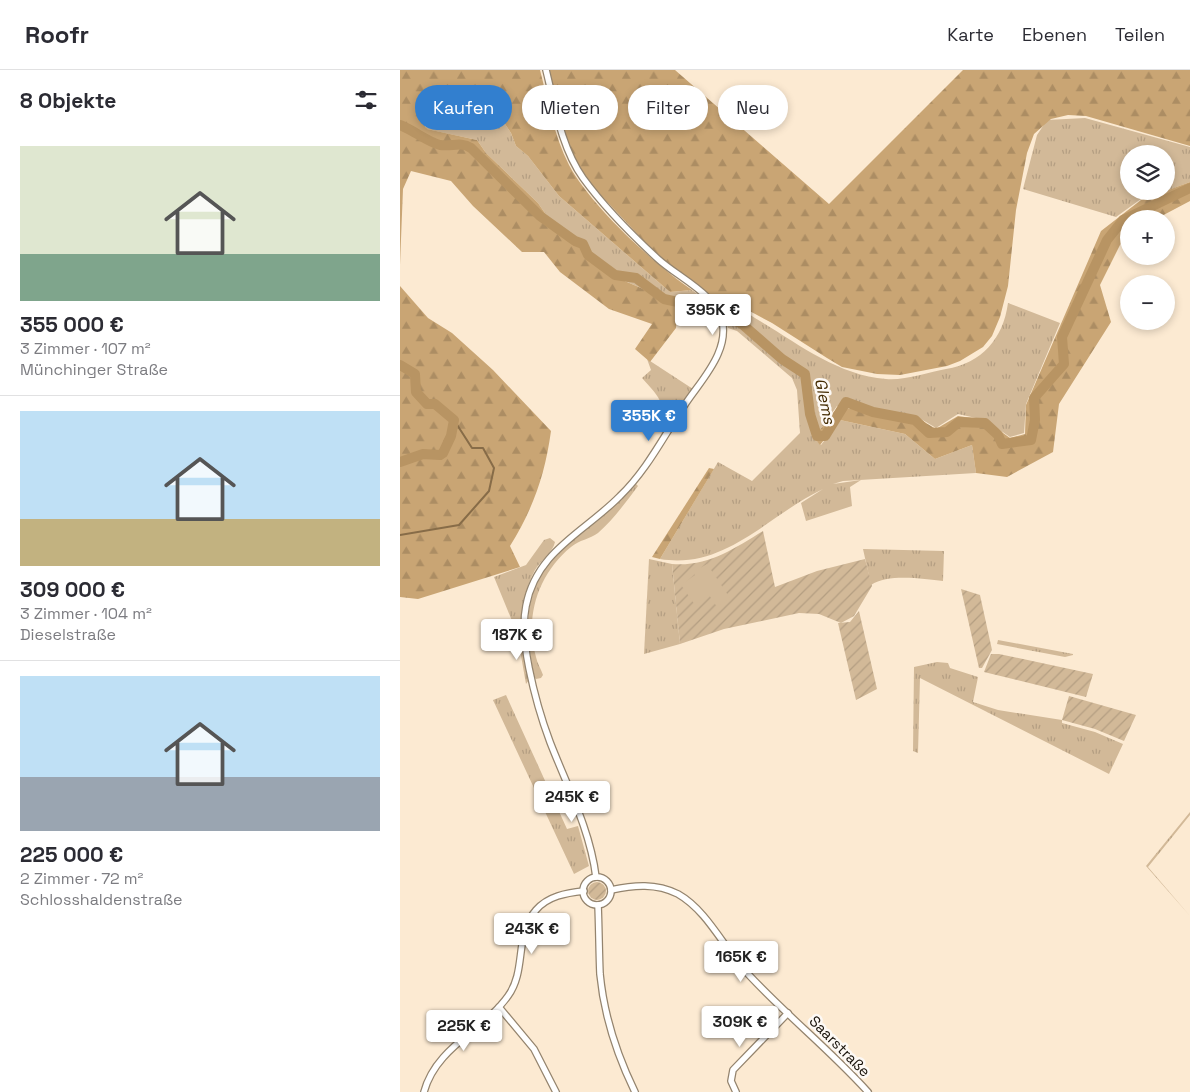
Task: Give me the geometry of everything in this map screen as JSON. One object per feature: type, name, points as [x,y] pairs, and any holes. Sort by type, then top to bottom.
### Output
[{"type":"street","points":[[546,70],[565,142],[574,164],[603,202],[655,257],[704,294],[713,304],[722,321],[723,334],[719,353],[640,474],[612,504],[561,544],[548,558],[536,574],[528,598],[525,637],[532,684],[547,733],[585,829],[596,877]]},
{"type":"street","points":[[596,877],[607,881],[611,890],[607,900],[598,905],[588,901],[584,891],[587,882],[596,877]]},
{"type":"street","name":"Saarstraße","points":[[611,890],[635,885],[649,886],[671,891],[684,898],[701,915],[746,973],[833,1054],[868,1092]]},
{"type":"street","points":[[424,1092],[429,1078],[440,1061],[499,1007],[516,981],[524,933],[533,914],[550,899],[584,891]]},
{"type":"street","points":[[598,905],[600,974],[605,1004],[618,1053],[635,1092]]},
{"type":"street","points":[[499,1007],[538,1056],[556,1092]]},
{"type":"street","points":[[736,1092],[731,1081],[733,1070],[788,1013]]},
{"type":"green space","points":[[400,70],[540,70],[544,85],[522,85],[522,130],[556,130],[569,165],[579,181],[607,216],[660,266],[692,290],[670,292],[559,196],[528,156],[516,146],[509,130],[512,130],[512,85],[415,85],[415,130],[432,130],[477,140],[486,153],[538,203],[549,219],[571,235],[594,258],[620,279],[662,297],[705,300],[718,325],[692,313],[677,316],[676,328],[650,362],[635,349],[652,324],[609,309],[560,272],[544,252],[522,252],[473,206],[451,181],[411,171],[403,189],[400,265]]},
{"type":"green space","points":[[549,70],[675,70],[692,85],[628,85],[628,130],[708,130],[708,99],[718,107],[718,130],[744,130],[829,204],[963,70],[1190,70],[1190,146],[1086,116],[1068,115],[1051,119],[1034,134],[1027,153],[1016,210],[1008,286],[1000,317],[992,336],[983,347],[960,361],[947,366],[900,375],[877,374],[842,367],[772,323],[744,308],[729,295],[708,294],[657,255],[595,189],[576,162],[564,130],[618,130],[618,85],[553,85]]},
{"type":"green space","points":[[1085,118],[1190,147],[1190,182],[1175,188],[1175,145],[1120,145],[1120,200],[1140,200],[1126,210],[1120,210],[1120,214],[1116,217],[1023,189],[1037,135],[1047,120]]},
{"type":"green space","points":[[431,130],[509,130],[516,146],[528,156],[559,196],[670,292],[692,290],[705,300],[662,297],[620,279],[594,258],[571,235],[549,219],[538,203],[486,153],[477,140]]},
{"type":"green space","points":[[1190,182],[1190,201],[1173,210],[1128,210],[1141,200],[1175,200],[1175,188]]},
{"type":"green space","points":[[1120,216],[1120,245],[1100,285],[1111,322],[1059,404],[1053,452],[1007,477],[976,473],[972,445],[935,459],[905,434],[840,420],[820,445],[816,440],[818,432],[838,407],[916,417],[936,429],[958,416],[985,420],[1010,438],[1025,434],[1026,405],[1101,231]]},
{"type":"green space","points":[[400,286],[428,318],[452,333],[493,370],[551,431],[537,491],[525,519],[510,546],[520,567],[418,599],[400,597]]},
{"type":"green space","points":[[723,296],[820,358],[852,372],[886,379],[900,379],[959,366],[980,355],[996,338],[1008,303],[1060,323],[1026,404],[1024,433],[1010,437],[985,420],[958,414],[936,428],[916,416],[837,406],[819,431],[816,440],[821,445],[840,420],[905,434],[935,459],[972,445],[976,473],[843,481],[833,484],[861,480],[850,487],[852,506],[806,521],[801,503],[823,489],[726,549],[706,556],[684,560],[660,559],[718,462],[752,481],[800,433],[797,390],[792,378],[737,331],[728,328],[717,298]]},
{"type":"green space","points":[[647,359],[693,389],[663,436],[664,417],[661,403],[642,378],[651,370]]},
{"type":"green space","points":[[709,468],[714,469],[660,559],[652,557]]},
{"type":"green space","points":[[636,484],[638,486],[609,522],[595,535],[571,547],[550,569],[543,582],[533,611],[533,642],[543,675],[541,678],[536,679],[531,658],[528,623],[533,591],[540,576],[563,546],[602,517]]},
{"type":"green space","points":[[763,531],[775,587],[817,571],[865,559],[872,586],[854,616],[841,623],[819,614],[799,613],[724,629],[680,644],[672,564],[697,563],[709,560],[731,550]]},
{"type":"green space","points":[[550,538],[555,542],[554,546],[535,570],[525,597],[522,624],[529,680],[526,684],[517,633],[494,577],[526,565],[544,540]]},
{"type":"green space","points":[[863,549],[944,551],[943,581],[896,578],[878,581],[871,585]]},
{"type":"green space","points":[[649,559],[672,564],[680,644],[644,654]]},
{"type":"green space","points":[[707,564],[730,598],[717,607],[709,595],[695,605],[681,585],[695,575],[693,572]]},
{"type":"green space","points":[[961,589],[980,595],[992,650],[982,668],[979,668]]},
{"type":"green space","points":[[859,611],[877,689],[856,700],[838,623],[850,622]]},
{"type":"green space","points":[[998,640],[1073,655],[1065,657],[997,644]]},
{"type":"green space","points":[[991,654],[999,654],[1093,674],[1086,697],[984,672]]},
{"type":"green space","points":[[937,662],[948,663],[950,668],[978,677],[973,702],[998,710],[1062,720],[1062,723],[1095,732],[1123,744],[1109,774],[920,678],[918,753],[913,751],[914,667]]},
{"type":"green space","points":[[506,695],[567,829],[578,826],[589,866],[574,874],[493,700]]},
{"type":"green space","points":[[1069,696],[1136,715],[1124,741],[1095,729],[1062,720]]},
{"type":"green space","points":[[1190,812],[1190,815],[1148,867],[1190,916],[1146,866]]},
{"type":"green space","points":[[597,882],[605,887],[606,891],[601,899],[597,900],[589,895],[588,891],[593,883]]},
{"type":"waterway","name":"Glems","points":[[400,125],[440,145],[460,145],[471,148],[540,216],[575,241],[583,244],[588,255],[615,275],[636,278],[664,299],[710,309],[742,324],[782,359],[805,374],[810,414],[817,436],[825,436],[846,402],[873,412],[915,420],[929,433],[947,432],[959,422],[985,423],[998,435],[1002,444],[1031,440],[1035,420],[1034,398],[1064,364],[1062,337],[1107,240],[1123,220],[1190,188]]},
{"type":"waterway","name":"Glems","points":[[400,365],[415,374],[416,392],[427,404],[435,404],[454,420],[451,436],[443,453],[440,455],[423,454],[400,462]]},
{"type":"waterway","name":"Glems","points":[[400,535],[459,525],[489,491],[494,468],[483,448],[472,448],[454,420]]}]
